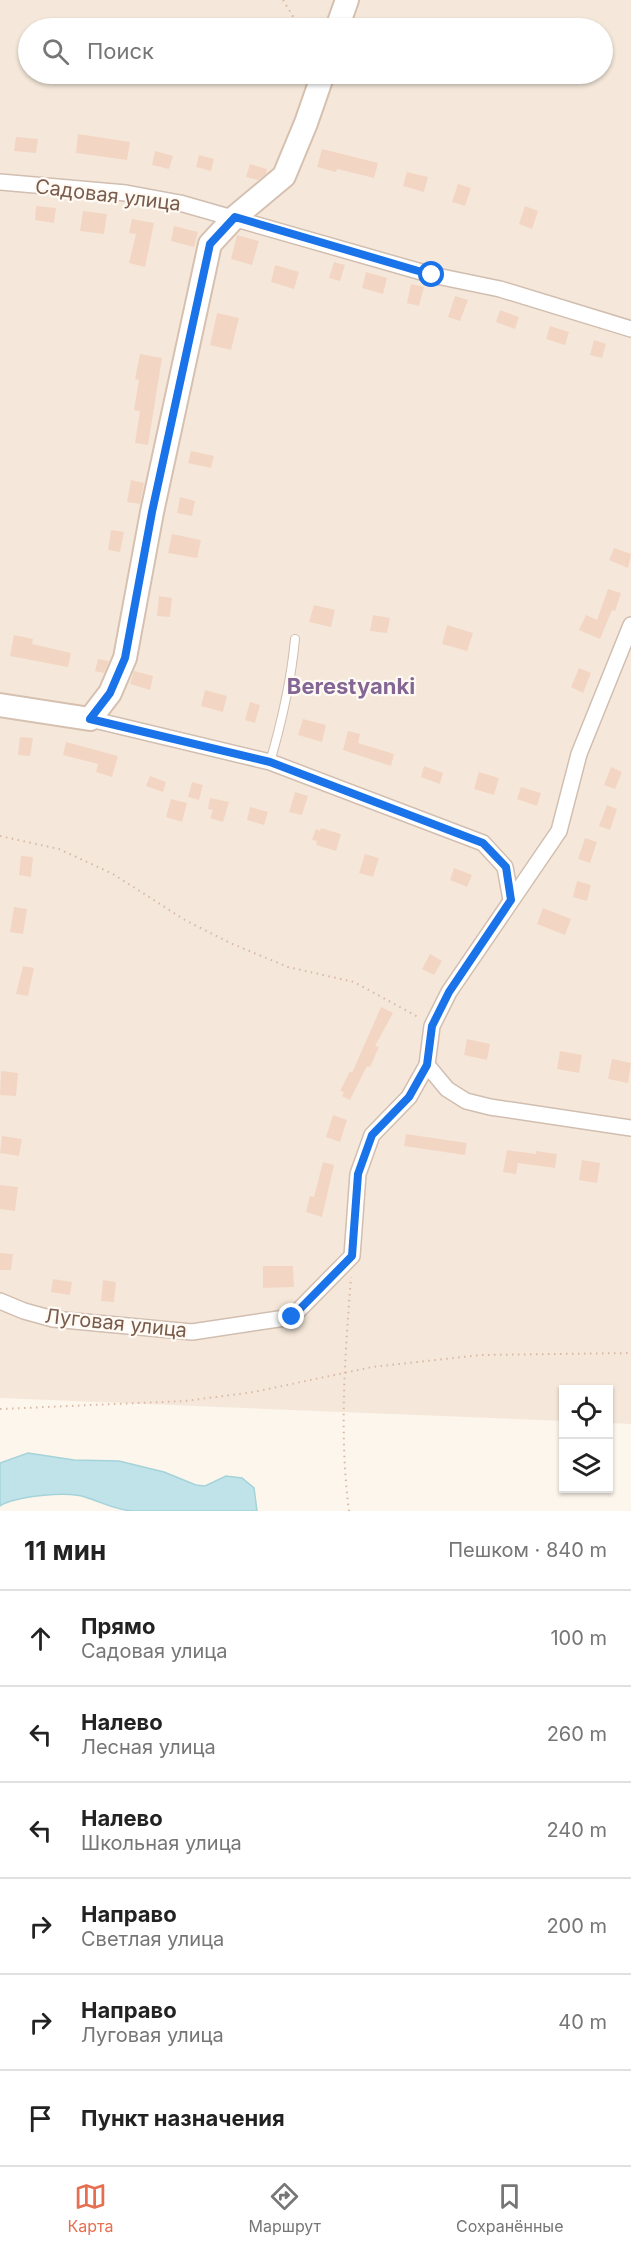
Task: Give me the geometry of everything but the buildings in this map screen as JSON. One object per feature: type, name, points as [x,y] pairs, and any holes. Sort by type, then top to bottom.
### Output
[{"type":"street","points":[[341,18],[347,0]]},
{"type":"street","points":[[90,719],[110,693],[125,658],[152,512],[210,244],[235,217],[284,176],[320,84]]},
{"type":"street","name":"Садовая улица","points":[[0,182],[126,194],[180,203],[432,275],[500,289],[631,329]]},
{"type":"street","points":[[352,1256],[358,1174],[372,1135],[409,1097],[427,1065],[432,1026],[449,992],[560,831],[579,754],[631,625]]},
{"type":"street","points":[[0,708],[90,719],[270,762],[483,843],[506,867],[511,900]]},
{"type":"street","points":[[427,1065],[447,1089],[466,1101],[631,1128]]},
{"type":"street","name":"Луговая улица","points":[[0,1301],[53,1319],[192,1332],[292,1317],[352,1256]]},
{"type":"lane","points":[[270,762],[285,712],[295,639]]},
{"type":"path","points":[[283,0],[294,18]]},
{"type":"path","points":[[0,836],[59,849],[113,874],[185,920],[230,943],[288,967],[354,982],[432,1026]]},
{"type":"path","points":[[349,1511],[343,1452],[343,1372],[352,1256]]},
{"type":"path","points":[[0,1408],[185,1401],[254,1392],[372,1367],[482,1355],[631,1353]]},
{"type":"shaded area","name":"Berestyanki","points":[[0,0],[631,0],[631,1424],[613,1423],[613,1385],[559,1385],[559,1421],[0,1398]]},
{"type":"water","points":[[28,1453],[74,1460],[119,1461],[164,1472],[196,1485],[205,1486],[226,1476],[242,1478],[254,1488],[257,1511],[133,1511],[67,1494],[29,1497],[0,1506],[0,1463]]},
{"type":"district","name":"Berestyanki","points":[[351,686]]},
{"type":"route","points":[[292,1317],[352,1256],[358,1174],[372,1135],[409,1097],[427,1065],[432,1026],[449,992],[511,900],[506,867],[483,843],[270,762],[90,719],[110,693],[125,658],[152,512],[210,244],[235,217],[432,275]]}]
